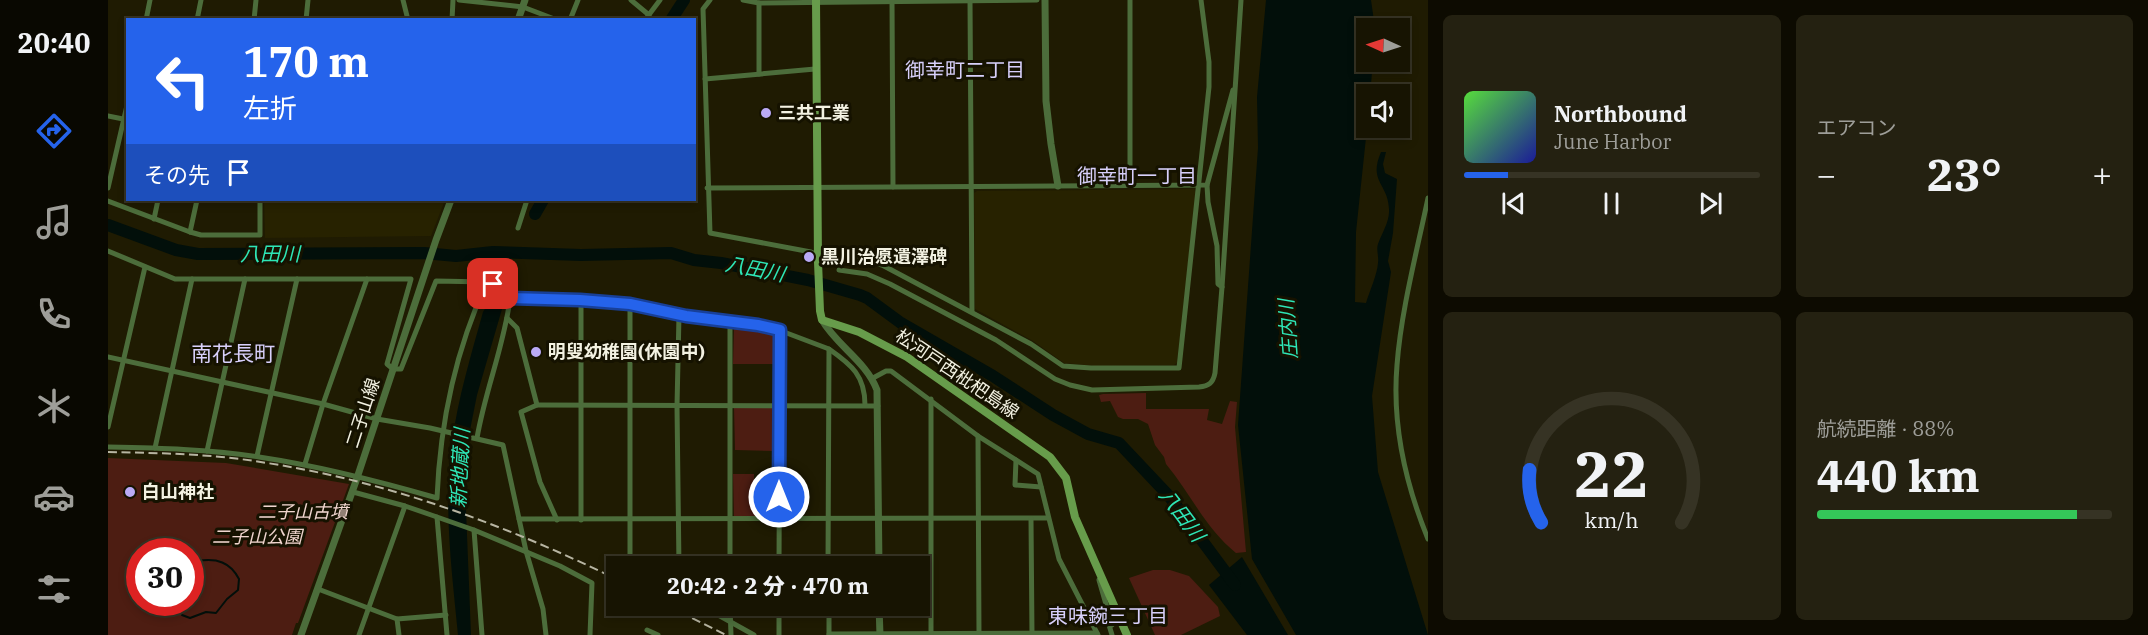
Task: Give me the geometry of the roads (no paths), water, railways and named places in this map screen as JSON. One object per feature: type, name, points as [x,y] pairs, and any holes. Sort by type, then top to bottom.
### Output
[{"type":"main road","points":[[816,1],[816,187],[821,315]]},
{"type":"main road","name":"松河戸西枇杷島線","points":[[821,315],[907,357],[1050,457],[1066,478],[1075,517],[1127,635]]},
{"type":"street","points":[[146,18],[150,0]]},
{"type":"street","points":[[197,18],[201,0]]},
{"type":"street","points":[[254,18],[256,0]]},
{"type":"street","points":[[306,18],[308,0]]},
{"type":"street","points":[[403,0],[408,18]]},
{"type":"street","points":[[452,18],[453,0]]},
{"type":"street","points":[[459,0],[524,3],[553,18]]},
{"type":"street","points":[[571,18],[578,0]]},
{"type":"street","points":[[631,0],[647,17],[660,0]]},
{"type":"street","points":[[710,0],[703,9],[710,233],[811,252],[818,258],[866,260],[882,264],[1031,344],[1063,366],[1091,368],[1179,368],[1199,185],[1209,62],[1201,0]]},
{"type":"street","points":[[744,0],[759,3],[1037,0]]},
{"type":"street","points":[[970,0],[972,312]]},
{"type":"street","points":[[1045,0],[1046,101],[1058,186]]},
{"type":"street","points":[[1130,0],[1130,185]]},
{"type":"street","points":[[839,270],[876,277],[996,340],[1060,382],[1092,390],[1199,387],[1212,382],[1215,373],[1222,287],[1241,0]]},
{"type":"street","points":[[892,1],[893,187]]},
{"type":"street","points":[[519,18],[524,3]]},
{"type":"street","points":[[759,3],[759,74]]},
{"type":"street","points":[[705,79],[815,69]]},
{"type":"street","points":[[1222,287],[1218,284],[1217,246],[1207,185],[1224,127],[1231,93],[1235,87]]},
{"type":"street","points":[[108,116],[125,120],[108,188]]},
{"type":"street","points":[[708,188],[1207,185]]},
{"type":"street","points":[[1428,198],[1400,336],[1396,392],[1403,456],[1417,510],[1428,539]]},
{"type":"street","points":[[108,201],[201,235],[260,235],[260,201]]},
{"type":"street","points":[[154,219],[158,201]]},
{"type":"street","points":[[190,232],[197,201]]},
{"type":"street","name":"二子山線","points":[[301,635],[353,492],[451,201]]},
{"type":"street","points":[[518,228],[527,201]]},
{"type":"street","points":[[108,251],[175,279],[411,279],[387,364],[393,369],[401,369],[436,281],[487,282],[510,298],[630,304],[679,315],[780,330],[829,350],[858,375],[863,384],[865,405]]},
{"type":"street","points":[[108,427],[145,267]]},
{"type":"street","points":[[155,448],[192,279]]},
{"type":"street","points":[[207,451],[245,279]]},
{"type":"street","points":[[257,456],[297,279]]},
{"type":"street","points":[[305,464],[366,279]]},
{"type":"street","points":[[108,447],[207,451],[257,456],[358,475],[437,498],[444,432],[452,386],[475,308],[487,282]]},
{"type":"street","points":[[475,438],[507,318],[510,298]]},
{"type":"street","points":[[580,300],[581,520]]},
{"type":"street","points":[[630,304],[630,556]]},
{"type":"street","points":[[679,315],[679,556]]},
{"type":"street","points":[[821,315],[829,332],[863,365],[873,378],[878,390],[879,556]]},
{"type":"street","points":[[507,318],[517,328],[537,405]]},
{"type":"street","points":[[730,322],[730,556]]},
{"type":"street","points":[[779,556],[780,330]]},
{"type":"street","points":[[828,556],[829,350]]},
{"type":"street","points":[[108,357],[271,392],[377,419],[430,428],[502,445],[526,551],[543,609],[546,635]]},
{"type":"street","points":[[829,616],[829,634],[1098,634],[1059,559],[1038,474],[978,436],[891,371],[886,371],[873,378]]},
{"type":"street","points":[[931,399],[931,634]]},
{"type":"street","points":[[557,520],[540,482],[521,412],[537,405],[878,406]]},
{"type":"street","points":[[978,436],[979,634]]},
{"type":"street","points":[[1016,460],[1015,485],[1041,487]]},
{"type":"street","points":[[353,492],[405,506],[474,530],[560,566],[592,583],[590,635]]},
{"type":"street","points":[[359,635],[405,506]]},
{"type":"street","points":[[437,517],[447,635]]},
{"type":"street","points":[[519,519],[1048,518]]},
{"type":"street","points":[[1031,519],[1032,634]]},
{"type":"street","points":[[474,530],[482,635]]},
{"type":"street","points":[[1099,571],[1097,572],[1112,625],[1109,625],[1112,635]]},
{"type":"street","points":[[318,589],[397,619],[446,615]]},
{"type":"street","points":[[722,616],[754,635]]},
{"type":"street","points":[[730,616],[730,635]]},
{"type":"street","points":[[779,616],[779,635]]},
{"type":"street","points":[[879,616],[880,634]]},
{"type":"street","points":[[397,619],[399,635]]},
{"type":"street","points":[[646,630],[658,635]]},
{"type":"water","name":"庄内川","points":[[1266,0],[1371,0],[1374,18],[1356,18],[1356,72],[1372,72],[1371,84],[1356,84],[1356,138],[1366,138],[1356,232],[1355,302],[1366,303],[1375,278],[1378,244],[1388,218],[1388,200],[1377,170],[1381,152],[1386,152],[1383,164],[1385,173],[1397,179],[1393,233],[1388,261],[1391,272],[1372,396],[1378,472],[1428,635],[1296,635],[1252,559],[1238,425],[1258,148],[1257,97]]},
{"type":"water","points":[[488,304],[502,309],[477,395],[464,460],[471,635],[458,635],[449,539],[449,466],[461,393],[483,312]]},
{"type":"water","points":[[1242,557],[1288,635],[1247,635],[1209,585]]},
{"type":"waterway","name":"新地蔵川","points":[[672,18],[684,0]]},
{"type":"waterway","name":"新地蔵川","points":[[535,214],[542,201]]},
{"type":"waterway","name":"八田川","points":[[108,225],[176,250],[198,254],[424,253],[456,256],[493,252],[581,255],[671,253],[694,260],[808,280],[860,295],[901,323],[993,376],[1053,415],[1088,434],[1119,443],[1169,496],[1235,585]]},
{"type":"waterway","points":[[204,561],[222,562],[239,579],[238,590],[216,613],[204,613]]},
{"type":"waterway","points":[[185,616],[190,618],[195,616]]},
{"type":"railway","points":[[108,452],[228,458],[313,471],[358,482],[446,508],[532,541],[606,574]]},
{"type":"railway","points":[[688,616],[726,635]]},
{"type":"place","name":"三共工業","points":[[766,113]]},
{"type":"place","name":"黒川治愿遺澤碑","points":[[809,257]]},
{"type":"place","name":"明叟幼稚園(休園中)","points":[[536,352]]},
{"type":"place","name":"白山神社","points":[[130,492]]},
{"type":"district","name":"御幸町二丁目","points":[[965,70]]},
{"type":"district","name":"御幸町一丁目","points":[[1137,176]]},
{"type":"district","name":"南花長町","points":[[233,354]]},
{"type":"district","name":"東味鋺三丁目","points":[[1108,616]]},
{"type":"park label","name":"二子山古墳","points":[[303,512]]},
{"type":"park label","name":"二子山公園","points":[[257,537]]}]
